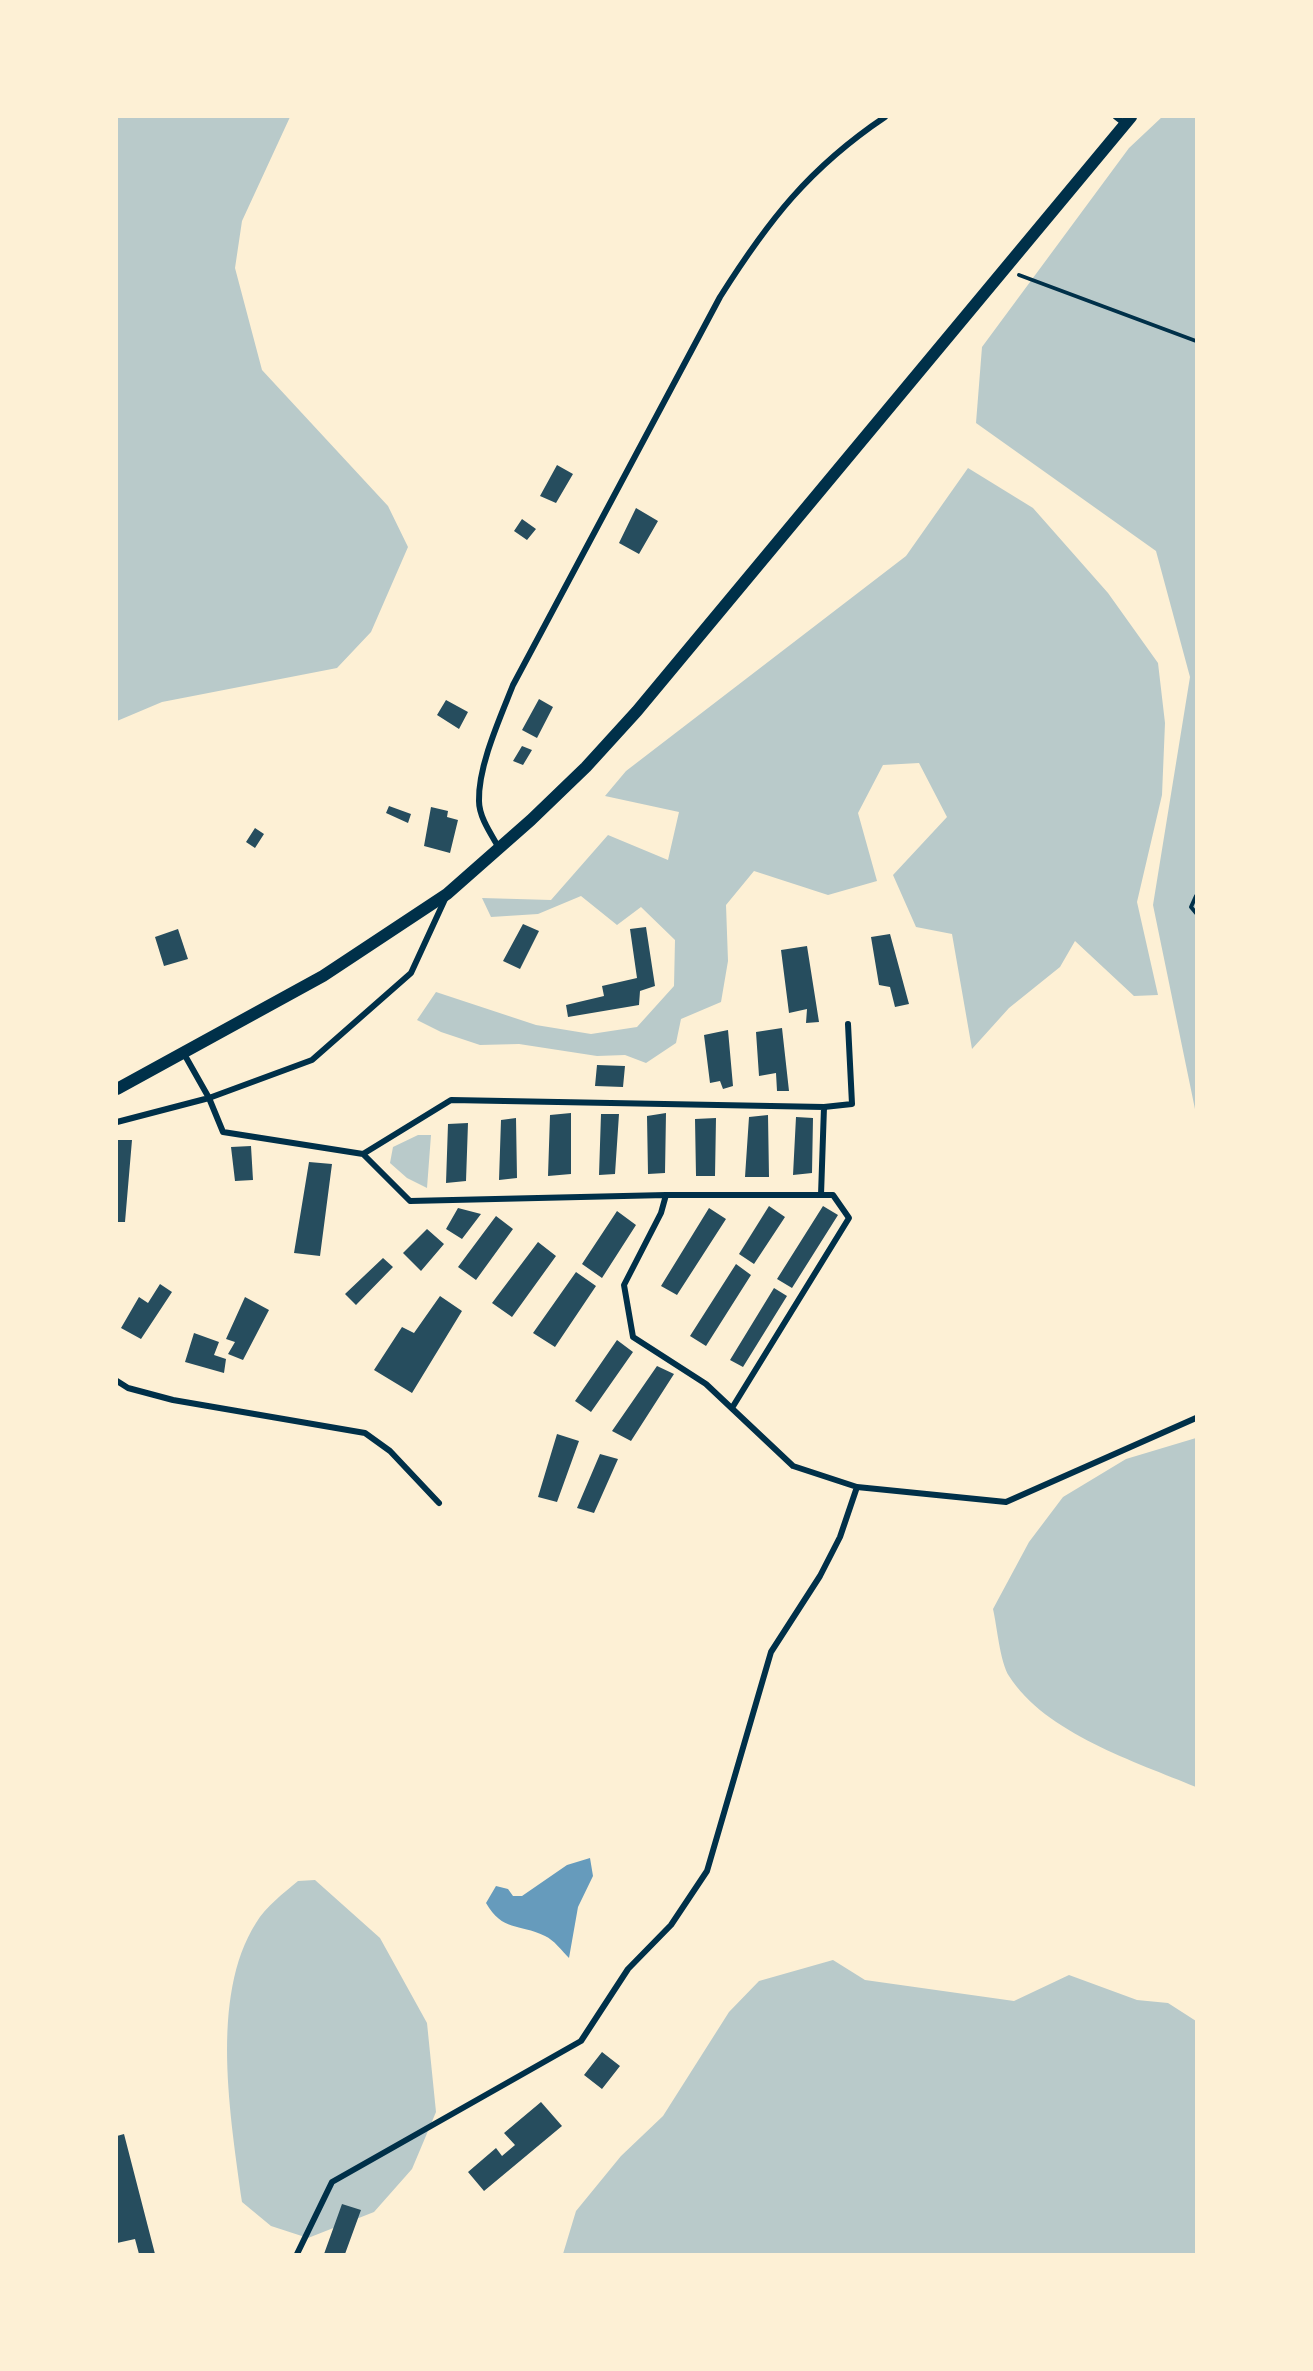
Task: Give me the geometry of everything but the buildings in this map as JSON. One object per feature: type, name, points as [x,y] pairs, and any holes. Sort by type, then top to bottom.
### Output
[{"type":"main road","points":[[117,1089],[323,976],[447,894],[586,767],[637,711],[1124,119]]},
{"type":"street","points":[[499,848],[484,820],[479,801],[492,738],[513,685],[720,297],[757,239],[800,187],[862,132],[885,117]]},
{"type":"street","points":[[117,1122],[209,1098],[312,1060],[411,973],[447,894]]},
{"type":"street","points":[[363,1154],[451,1100],[824,1107],[852,1104],[848,1024]]},
{"type":"street","points":[[183,1052],[209,1098],[223,1132],[363,1154],[410,1201],[666,1195],[833,1195],[849,1218],[732,1408]]},
{"type":"street","points":[[821,1195],[824,1107]]},
{"type":"street","points":[[666,1195],[661,1213],[624,1285],[633,1337],[706,1384],[793,1466],[857,1487],[1006,1502],[1196,1418]]},
{"type":"street","points":[[117,1381],[128,1388],[173,1400],[365,1433],[390,1451],[439,1503]]},
{"type":"street","points":[[297,2254],[332,2182],[581,2041],[628,1969],[671,1926],[707,1871],[771,1652],[820,1576],[840,1537],[857,1487]]},
{"type":"path","points":[[1018,275],[1196,340]]},
{"type":"path","points":[[1196,896],[1191,907],[1196,913]]},
{"type":"shaded area","points":[[117,117],[290,117],[242,221],[235,268],[262,370],[388,506],[408,547],[371,632],[337,668],[162,702],[117,721]]},
{"type":"shaded area","points":[[1162,117],[1196,117],[1196,1114],[1153,905],[1190,677],[1156,551],[976,423],[982,347],[1129,148]]},
{"type":"shaded area","points":[[968,468],[1033,508],[1108,593],[1158,663],[1165,723],[1162,795],[1137,902],[1158,995],[1134,996],[1075,941],[1060,967],[1009,1008],[972,1049],[952,934],[916,927],[893,875],[947,817],[919,763],[883,765],[858,813],[877,881],[828,895],[754,871],[726,905],[728,961],[721,1002],[681,1019],[676,1043],[646,1063],[625,1055],[597,1056],[519,1044],[480,1045],[441,1032],[417,1020],[436,992],[536,1025],[591,1034],[637,1027],[674,986],[675,940],[641,907],[617,925],[581,896],[538,914],[491,917],[482,898],[551,900],[608,835],[668,860],[679,812],[605,796],[626,771],[906,556]]},
{"type":"shaded area","points":[[418,1135],[431,1135],[427,1188],[407,1178],[390,1163],[393,1147]]},
{"type":"shaded area","points":[[1196,1438],[1196,1787],[1094,1744],[1045,1714],[1025,1696],[1006,1670],[993,1609],[1029,1542],[1063,1497],[1126,1459]]},
{"type":"shaded area","points":[[315,1880],[380,1938],[427,2023],[436,2112],[412,2169],[374,2212],[308,2238],[271,2226],[242,2202],[229,2097],[227,2059],[232,1986],[241,1953],[256,1923],[270,1905],[298,1881]]},
{"type":"shaded area","points":[[833,1960],[865,1980],[1014,2001],[1069,1975],[1137,2000],[1168,2003],[1196,2021],[1196,2254],[563,2254],[576,2211],[621,2156],[663,2116],[729,2012],[759,1981]]},
{"type":"water","points":[[590,1858],[593,1876],[578,1907],[569,1958],[548,1938],[505,1923],[492,1912],[486,1903],[496,1886],[508,1889],[513,1896],[522,1896],[567,1865]]}]
